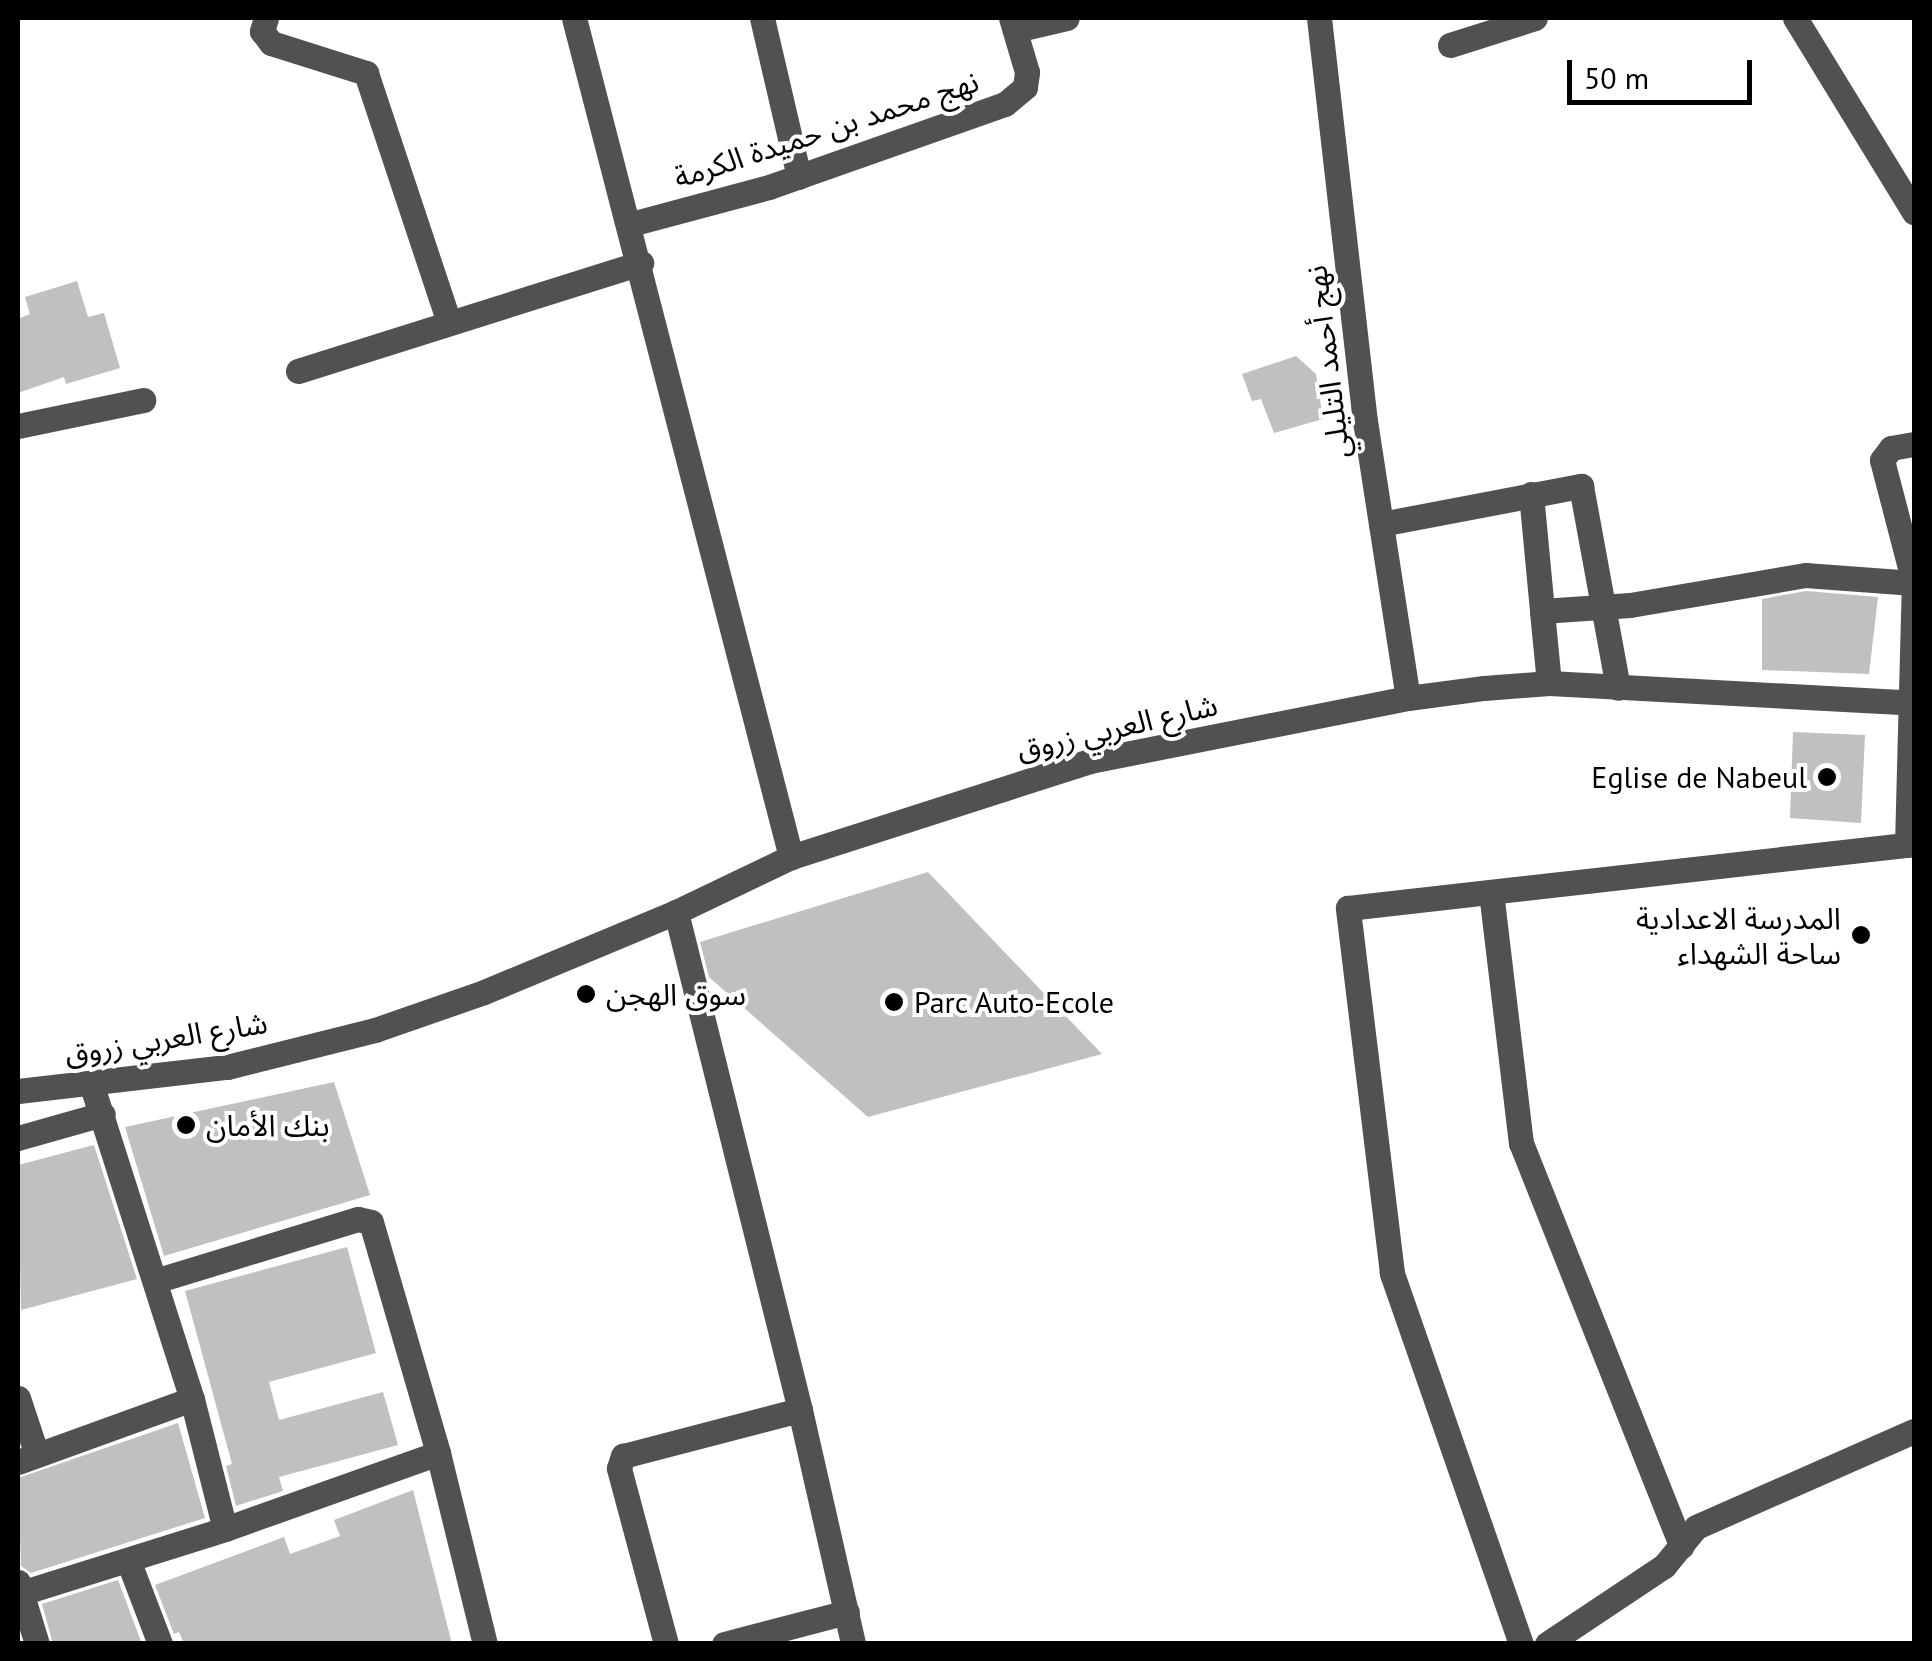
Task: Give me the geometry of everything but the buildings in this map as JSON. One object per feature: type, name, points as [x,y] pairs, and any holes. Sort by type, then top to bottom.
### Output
[{"type":"street","points":[[266,18],[262,31],[272,43],[366,73],[449,323]]},
{"type":"street","points":[[574,18],[641,264],[791,857]]},
{"type":"street","points":[[762,18],[799,177]]},
{"type":"street","points":[[1013,24],[1067,18]]},
{"type":"street","name":"نهج أحمد التليلي","points":[[1319,18],[1381,524],[1408,698]]},
{"type":"street","points":[[1450,45],[1536,18]]},
{"type":"street","points":[[1796,18],[1914,212]]},
{"type":"street","name":"نهج محمد بن حميدة الكرمة","points":[[630,224],[799,177],[1006,104],[1025,88],[1027,72],[1013,24]]},
{"type":"street","points":[[298,371],[641,264]]},
{"type":"street","points":[[18,426],[143,400]]},
{"type":"street","points":[[1521,1644],[1392,1273],[1346,916],[1353,904],[1911,844],[1914,583],[1882,460],[1890,448],[1914,444]]},
{"type":"street","points":[[1381,524],[1577,485],[1582,488],[1618,688]]},
{"type":"street","points":[[1531,494],[1549,683]]},
{"type":"street","points":[[1542,611],[1603,606],[1805,575],[1914,583]]},
{"type":"street","name":"شارع العربي زروق","points":[[18,1092],[227,1067],[376,1030],[484,992],[676,912],[791,857],[1090,762],[1408,698],[1549,683],[1913,703]]},
{"type":"street","points":[[1491,892],[1522,1144],[1681,1546]]},
{"type":"street","points":[[676,912],[800,1410],[853,1644]]},
{"type":"street","points":[[91,1083],[192,1399],[225,1529]]},
{"type":"street","points":[[18,1138],[103,1114]]},
{"type":"street","points":[[156,1281],[366,1219],[375,1226],[438,1453],[485,1644]]},
{"type":"street","points":[[18,1398],[27,1458],[192,1399]]},
{"type":"street","points":[[666,1644],[620,1468],[623,1456],[800,1410]]},
{"type":"street","points":[[1547,1644],[1664,1566],[1696,1527],[1914,1431]]},
{"type":"street","points":[[36,1644],[19,1590],[225,1529],[438,1453]]},
{"type":"street","points":[[128,1560],[160,1644]]},
{"type":"street","points":[[724,1644],[847,1612]]},
{"type":"place","name":"Eglise de Nabeul","points":[[1827,777]]},
{"type":"place","name":"المدرسة الاعدادية ساحة الشهداء","points":[[1861,935]]},
{"type":"place","name":"سوق الهجن","points":[[586,994]]},
{"type":"place","name":"Parc Auto-Ecole","points":[[894,1002]]},
{"type":"place","name":"بنك الأمان","points":[[186,1125]]}]
